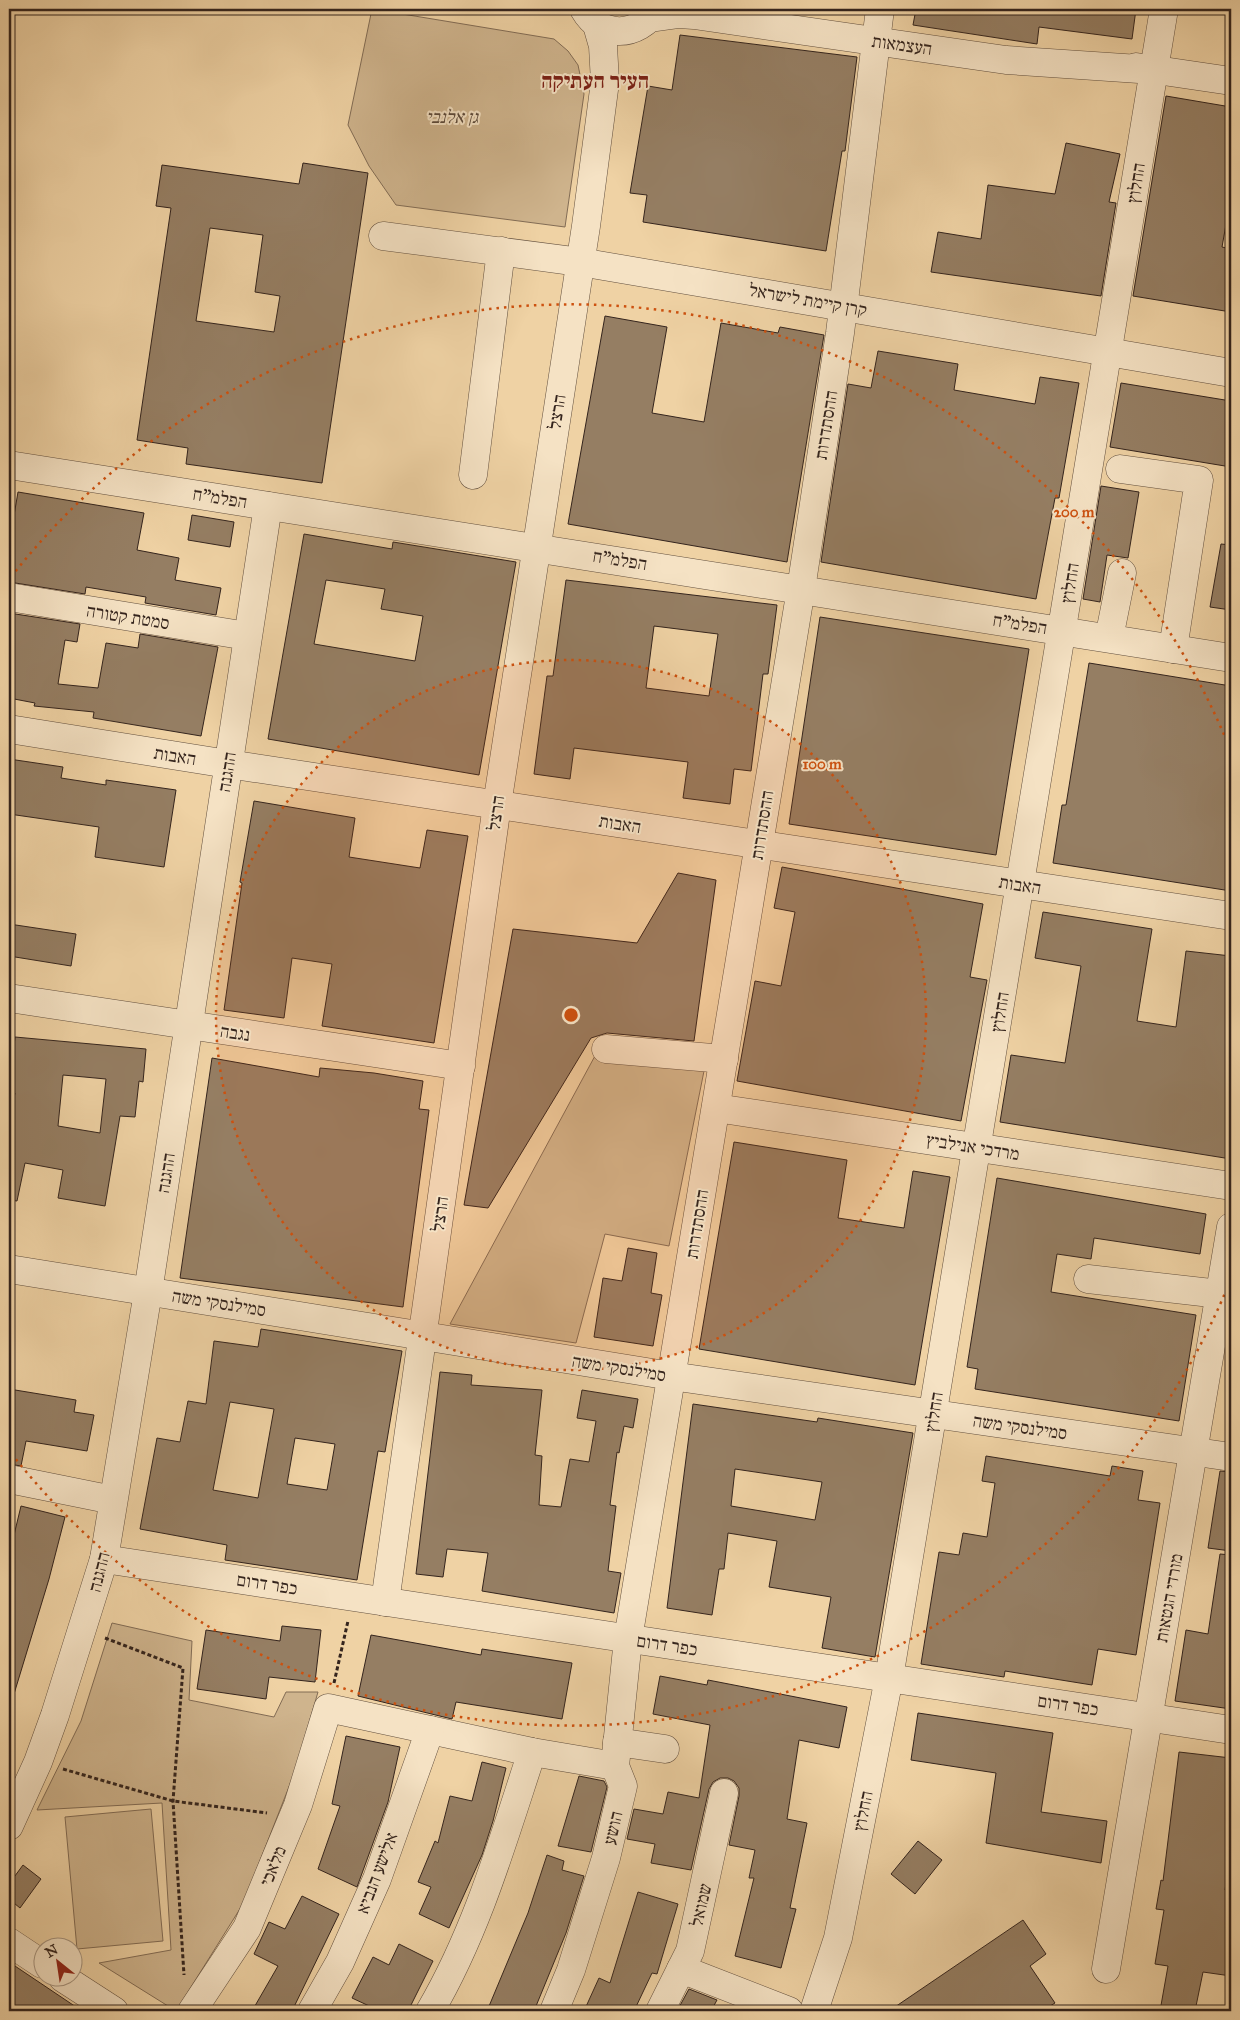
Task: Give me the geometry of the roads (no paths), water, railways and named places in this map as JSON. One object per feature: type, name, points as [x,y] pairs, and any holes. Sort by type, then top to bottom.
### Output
[{"type":"street","name":"העצמאות","points":[[768,9],[1231,82]]},
{"type":"street","name":"החלוץ","points":[[814,2011],[838,1938],[889,1678],[978,1148],[1164,9]]},
{"type":"street","name":"העצמאות","points":[[653,13],[878,25]]},
{"type":"street","points":[[590,17],[619,32],[641,26],[653,13]]},
{"type":"street","name":"הרצל","points":[[385,1602],[497,805],[580,262],[605,82],[603,46],[590,17]]},
{"type":"street","name":"ההסתדרות","points":[[628,1639],[801,589],[844,306],[878,25]]},
{"type":"street","name":"קרן קיימת לישראל","points":[[383,236],[580,262],[1231,373]]},
{"type":"street","points":[[474,476],[501,251]]},
{"type":"street","name":"הפלמ\"ח","points":[[9,465],[1231,658]]},
{"type":"street","points":[[1120,469],[1199,480],[1173,648]]},
{"type":"street","name":"ההגנה","points":[[12,1812],[38,1762],[83,1630],[104,1559],[148,1292],[268,506]]},
{"type":"street","points":[[1108,638],[1122,573]]},
{"type":"street","name":"סמטת קטורה","points":[[9,597],[247,636]]},
{"type":"street","name":"האבות","points":[[9,729],[1231,916]]},
{"type":"street","name":"נגבה","points":[[9,998],[461,1066]]},
{"type":"street","points":[[606,1048],[724,1059]]},
{"type":"street","name":"מרדכי אנילביץ","points":[[716,1108],[1231,1186]]},
{"type":"street","name":"מורדי הגטאות","points":[[1106,1970],[1231,1227]]},
{"type":"street","name":"סמילנסקי משה","points":[[9,1269],[672,1376],[1231,1457]]},
{"type":"street","points":[[1088,1279],[1220,1294]]},
{"type":"street","points":[[9,1479],[114,1500]]},
{"type":"street","name":"כפר דרום","points":[[104,1559],[1231,1730]]},
{"type":"street","name":"הושע","points":[[554,2011],[571,1970],[606,1858],[623,1786],[616,1754],[628,1639]]},
{"type":"street","name":"מלאכי","points":[[192,2011],[247,1928],[293,1817],[328,1708],[430,1730]]},
{"type":"street","points":[[430,1730],[532,1752],[616,1754],[665,1749]]},
{"type":"street","name":"אלישע הנביא","points":[[312,2011],[340,1962],[377,1879],[430,1730]]},
{"type":"street","points":[[430,2011],[451,1976],[492,1873],[532,1752]]},
{"type":"street","name":"שמואל","points":[[660,2011],[690,1951],[724,1793]]},
{"type":"street","points":[[9,1942],[32,1957]]},
{"type":"street","points":[[681,1969],[789,2011]]},
{"type":"street","points":[[72,1988],[86,2004],[114,2011]]},
{"type":"district","name":"העיר העתיקה","points":[[595,80]]},
{"type":"park label","name":"גן אלנבי","points":[[452,117]]}]
